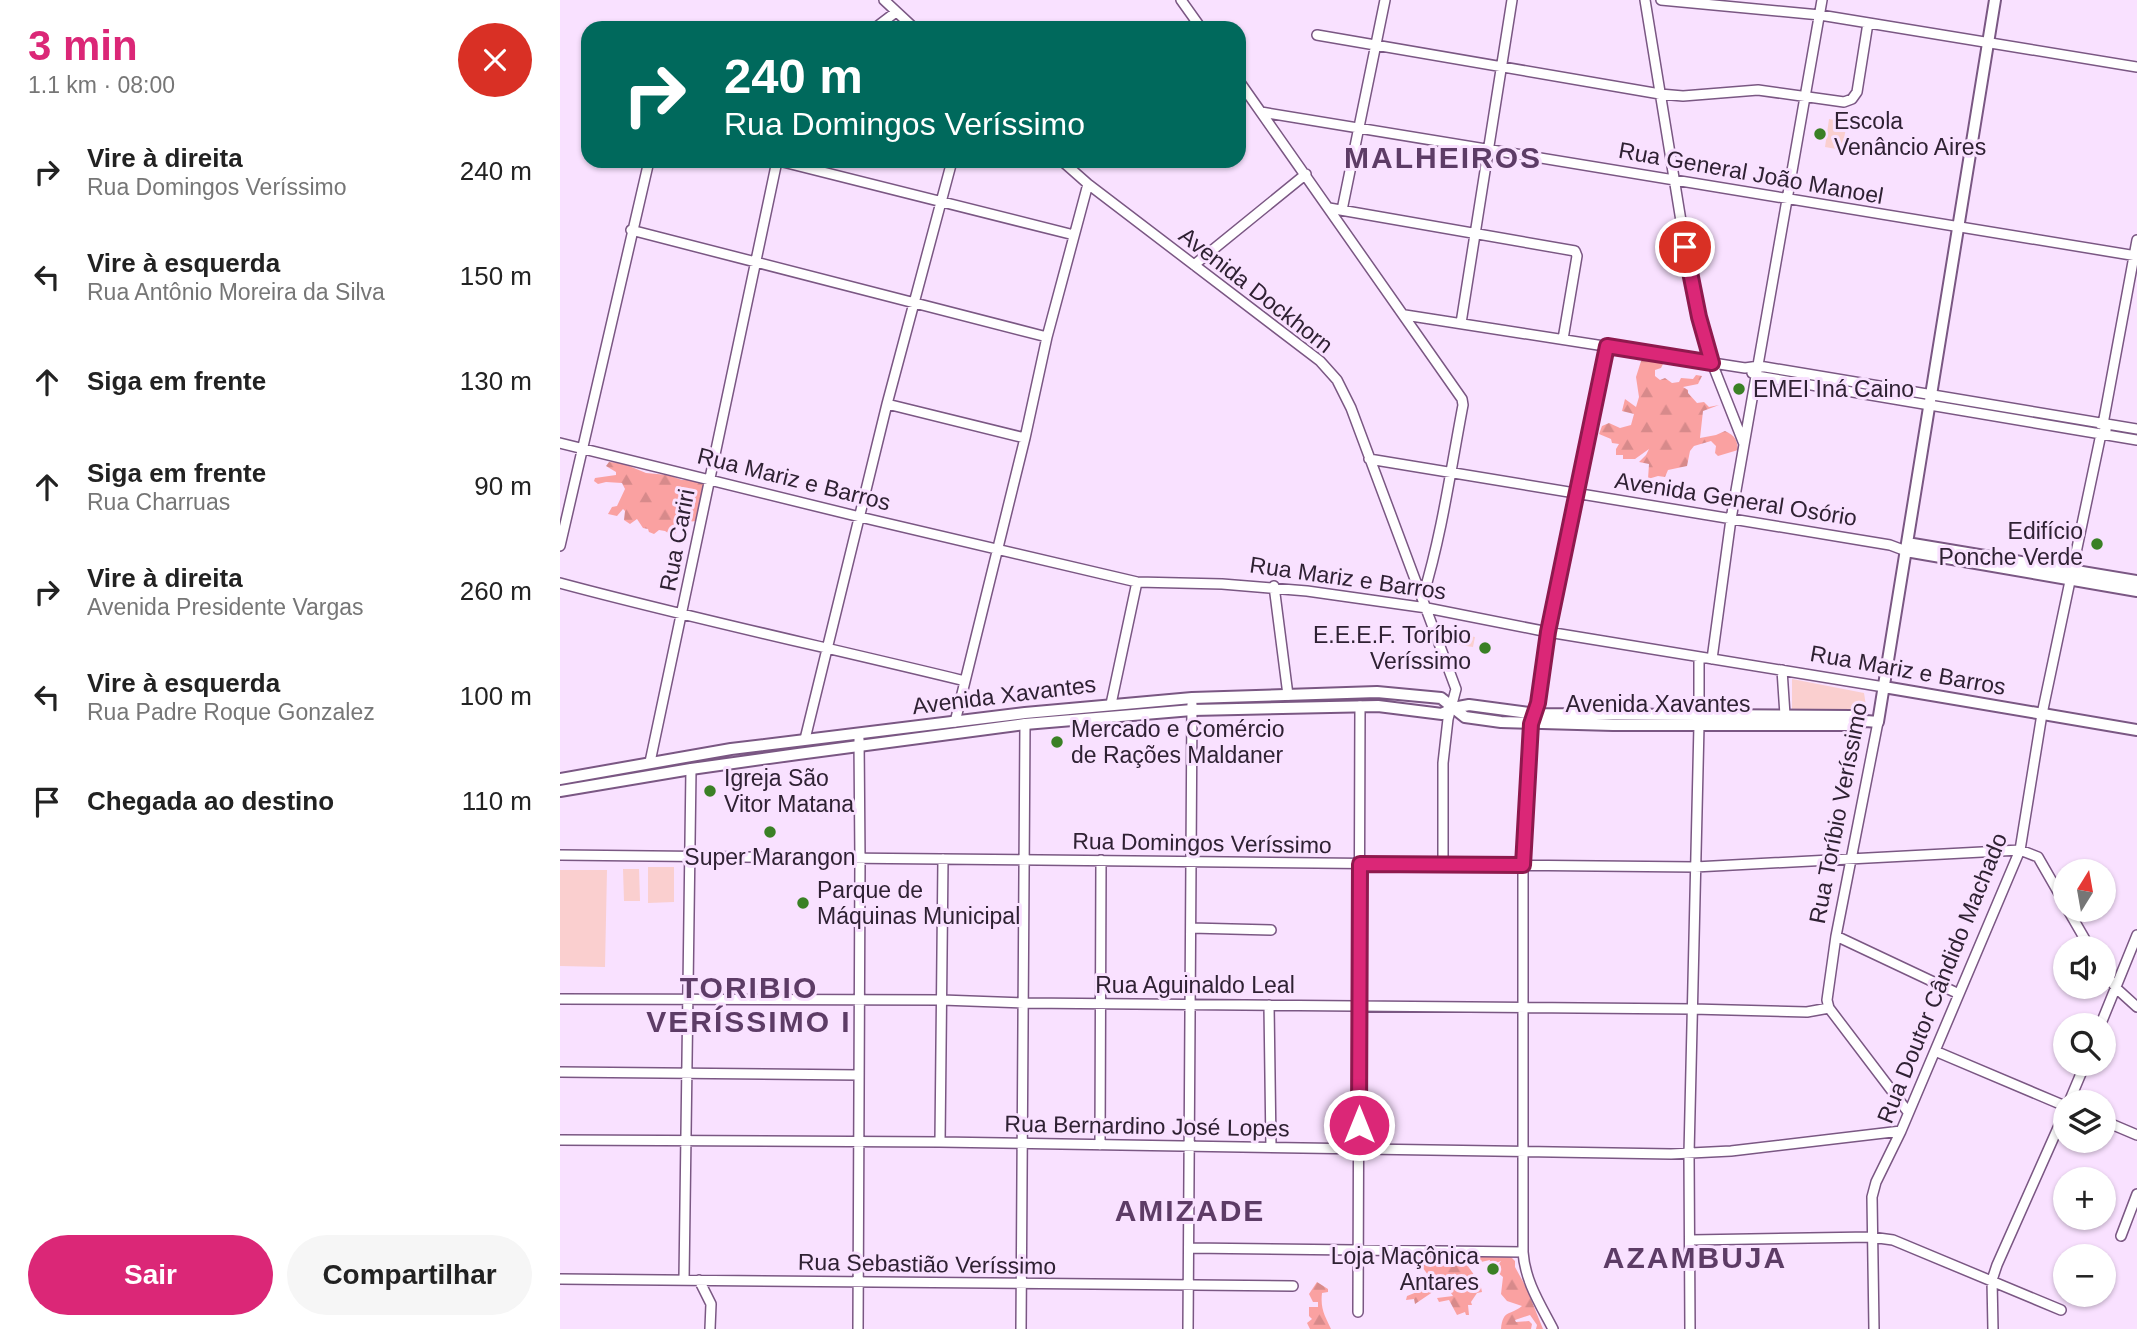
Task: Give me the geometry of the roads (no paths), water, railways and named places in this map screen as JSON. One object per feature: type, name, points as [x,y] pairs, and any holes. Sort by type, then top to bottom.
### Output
[{"type":"main road","name":"Rua Toríbio Veríssimo","points":[[1872,722],[1884,687],[1995,0]]},
{"type":"main road","name":"Avenida General Osório","points":[[1907,547],[2071,574],[2137,581]]},
{"type":"main road","name":"Avenida General Osório","points":[[2071,574],[2137,591]]},
{"type":"main road","name":"Rua Mariz e Barros","points":[[1884,687],[2137,730]]},
{"type":"main road","name":"Avenida Xavantes","points":[[560,792],[691,769],[1192,704],[1288,695],[1377,692],[1441,698]]},
{"type":"main road","points":[[1441,698],[1453,708]]},
{"type":"main road","name":"Avenida Xavantes","points":[[560,779],[650,762],[805,739],[1111,704],[1360,706],[1441,714],[1469,705],[1534,719],[1699,720],[1851,725],[1872,722]]},
{"type":"main road","name":"Avenida Xavantes","points":[[1699,720],[1785,715],[1851,716],[1872,722]]},
{"type":"street","points":[[884,0],[906,21]]},
{"type":"street","points":[[1181,0],[1196,21]]},
{"type":"street","points":[[1342,209],[1385,0]]},
{"type":"street","points":[[1461,323],[1512,0]]},
{"type":"street","points":[[1645,0],[1689,270],[1712,363],[1745,447]]},
{"type":"street","points":[[1661,0],[1820,15],[2137,67]]},
{"type":"street","points":[[1712,659],[1731,519],[1822,0]]},
{"type":"street","points":[[885,21],[896,12]]},
{"type":"street","points":[[1317,35],[1660,94],[1683,96],[1758,90],[1844,102],[1852,99],[1857,92],[1868,23]]},
{"type":"street","points":[[1246,91],[1460,394],[1463,405],[1423,596]]},
{"type":"street","name":"Rua General João Manoel","points":[[1261,112],[2136,256]]},
{"type":"street","points":[[560,546],[565,506],[583,448],[647,168]]},
{"type":"street","name":"Rua Cariri","points":[[650,762],[708,479],[776,168]]},
{"type":"street","points":[[805,168],[1074,235]]},
{"type":"street","points":[[805,739],[887,404],[950,168]]},
{"type":"street","name":"Avenida Dockhorn","points":[[1070,168],[1320,361],[1337,380],[1351,408],[1456,689],[1448,719],[1443,763],[1443,865]]},
{"type":"street","points":[[1194,265],[1306,174]]},
{"type":"street","points":[[955,722],[1026,438],[1047,337],[1088,184]]},
{"type":"street","points":[[1329,208],[1575,251],[1577,256],[1563,339]]},
{"type":"street","points":[[631,230],[1047,337]]},
{"type":"street","name":"Rua Doutor Cândido Machado","points":[[1874,1329],[1872,1197],[1876,1182],[1936,1051],[2020,850],[2042,714],[2101,434],[2106,430],[2103,424],[2137,240]]},
{"type":"street","points":[[1405,315],[1931,400],[2137,429]]},
{"type":"street","points":[[1553,1329],[1524,1269],[1523,865],[1534,719],[1548,632],[1607,346]]},
{"type":"street","points":[[1931,400],[2137,440]]},
{"type":"street","points":[[887,404],[1026,438]]},
{"type":"street","name":"Rua Mariz e Barros","points":[[560,443],[1138,582],[1274,586],[1427,608],[1548,632],[1884,687]]},
{"type":"street","name":"Avenida General Osório","points":[[1369,459],[1907,547]]},
{"type":"street","points":[[1111,704],[1138,582]]},
{"type":"street","points":[[560,583],[681,615],[965,681]]},
{"type":"street","points":[[1274,586],[1288,695]]},
{"type":"street","points":[[1690,1329],[1689,1154],[1699,657]]},
{"type":"street","points":[[1782,670],[1785,715]]},
{"type":"street","points":[[1441,698],[1451,689],[1454,680]]},
{"type":"street","points":[[1188,1329],[1192,704]]},
{"type":"street","points":[[1358,1312],[1360,706]]},
{"type":"street","name":"Rua Toríbio Veríssimo","points":[[1829,1008],[1827,990],[1872,722]]},
{"type":"street","points":[[1021,1329],[1026,724]]},
{"type":"street","points":[[858,733],[858,1329]]},
{"type":"street","points":[[684,1280],[691,769]]},
{"type":"street","points":[[2020,850],[2038,857],[2053,883]]},
{"type":"street","name":"Rua Domingos Veríssimo","points":[[560,855],[1695,867],[2020,850]]},
{"type":"street","points":[[940,1142],[943,859]]},
{"type":"street","points":[[1100,1145],[1101,860]]},
{"type":"street","points":[[1191,928],[1272,930]]},
{"type":"street","points":[[2137,935],[2116,988],[2137,1007]]},
{"type":"street","points":[[1836,936],[1959,995]]},
{"type":"street","name":"Rua Aguinaldo Leal","points":[[560,999],[942,1000],[1807,1012],[1829,1008]]},
{"type":"street","points":[[1269,1005],[1271,1147]]},
{"type":"street","points":[[1829,1008],[1908,1112]]},
{"type":"street","points":[[1936,1051],[2053,1098]]},
{"type":"street","points":[[560,1072],[859,1075]]},
{"type":"street","points":[[2116,1126],[2137,1135]]},
{"type":"street","name":"Rua Bernardino José Lopes","points":[[560,1140],[1022,1143],[1689,1154],[1900,1131]]},
{"type":"street","points":[[1993,1329],[1992,1280],[2053,1140]]},
{"type":"street","points":[[2121,1236],[2137,1194]]},
{"type":"street","points":[[1691,1240],[1871,1237],[1893,1240],[2061,1310]]},
{"type":"street","points":[[1189,1248],[1523,1252]]},
{"type":"street","name":"Rua Sebastião Veríssimo","points":[[560,1278],[1293,1286]]},
{"type":"street","points":[[699,1280],[711,1304],[710,1329]]},
{"type":"place","name":"Escola Venâncio Aires","points":[[1820,134]]},
{"type":"place","name":"EMEI Iná Caino","points":[[1739,389]]},
{"type":"place","name":"Edifício Ponche Verde","points":[[2097,544]]},
{"type":"place","name":"E.E.E.F. Toríbio Veríssimo","points":[[1485,648]]},
{"type":"place","name":"Mercado e Comércio de Rações Maldaner","points":[[1057,742]]},
{"type":"place","name":"Igreja São Vitor Matana","points":[[710,791]]},
{"type":"place","name":"Super Marangon","points":[[770,832]]},
{"type":"place","name":"Parque de Máquinas Municipal","points":[[803,903]]},
{"type":"place","name":"Loja Maçônica Antares","points":[[1493,1269]]},
{"type":"district","name":"MALHEIROS","points":[[1443,157]]},
{"type":"district","name":"TORIBIO VERÍSSIMO I","points":[[749,1004]]},
{"type":"district","name":"AMIZADE","points":[[1190,1210]]},
{"type":"district","name":"AZAMBUJA","points":[[1695,1257]]}]
